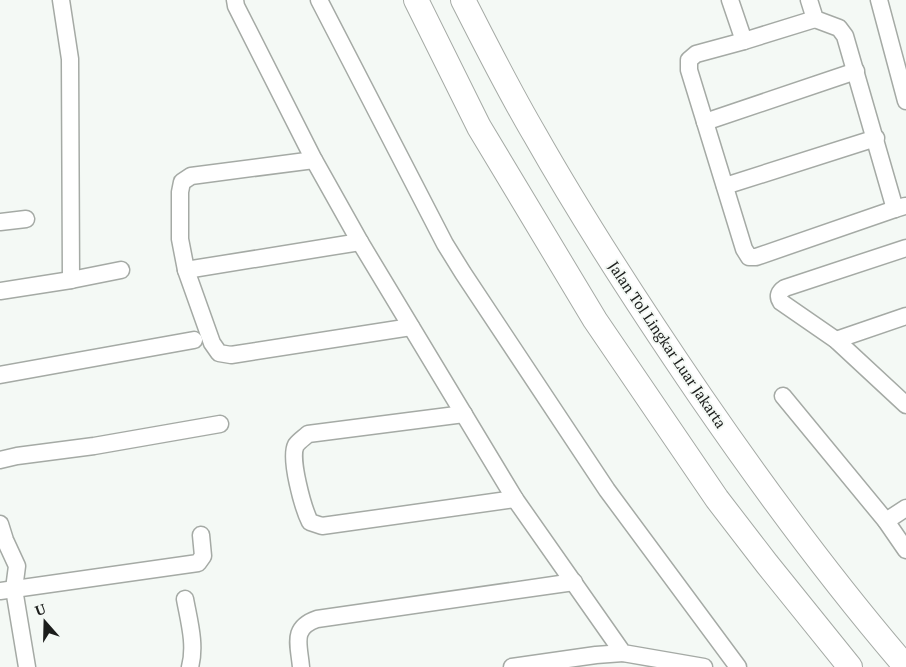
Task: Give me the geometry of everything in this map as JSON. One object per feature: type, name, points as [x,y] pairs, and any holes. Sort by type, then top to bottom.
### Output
[{"type":"highway","points":[[416,0],[479,127],[595,320],[717,499],[850,667]]},
{"type":"highway","name":"Jalan Tol Lingkar Luar Jakarta","points":[[463,0],[534,135],[598,241],[665,344],[776,504],[835,582],[906,667]]},
{"type":"street","points":[[61,0],[70,59],[71,280]]},
{"type":"street","points":[[234,0],[314,160],[360,242],[515,499],[623,653]]},
{"type":"street","points":[[319,0],[445,244],[463,273],[607,490],[738,667]]},
{"type":"street","points":[[730,0],[744,41]]},
{"type":"street","points":[[809,0],[815,19]]},
{"type":"street","points":[[879,0],[900,56],[906,101]]},
{"type":"street","points":[[815,19],[839,28],[845,36],[876,138],[901,207],[756,257],[749,257],[744,250],[689,70],[689,60],[696,54],[744,41],[815,19]]},
{"type":"street","points":[[705,122],[856,72]]},
{"type":"street","points":[[725,186],[876,138]]},
{"type":"street","points":[[314,160],[191,176],[182,182],[180,192],[180,239],[186,270],[212,343],[219,353],[231,355],[411,327]]},
{"type":"street","points":[[0,222],[26,219]]},
{"type":"street","points":[[186,270],[360,242]]},
{"type":"street","points":[[906,248],[780,291],[779,299],[836,340],[906,405]]},
{"type":"street","points":[[0,291],[121,270]]},
{"type":"street","points":[[836,340],[906,316]]},
{"type":"street","points":[[0,375],[194,340]]},
{"type":"street","points":[[783,396],[886,521],[906,550]]},
{"type":"street","points":[[464,414],[308,434],[296,444],[293,457],[304,510],[310,522],[322,526],[515,499]]},
{"type":"street","points":[[0,460],[220,424]]},
{"type":"street","points":[[886,521],[906,508]]},
{"type":"street","points":[[0,524],[17,566],[7,590],[27,667]]},
{"type":"street","points":[[7,590],[198,563],[203,556],[201,536]]},
{"type":"street","points":[[301,667],[298,639],[300,630],[306,623],[317,619],[574,582]]},
{"type":"street","points":[[185,599],[193,644],[190,667]]},
{"type":"street","points":[[512,667],[596,654],[623,653],[704,667]]}]
